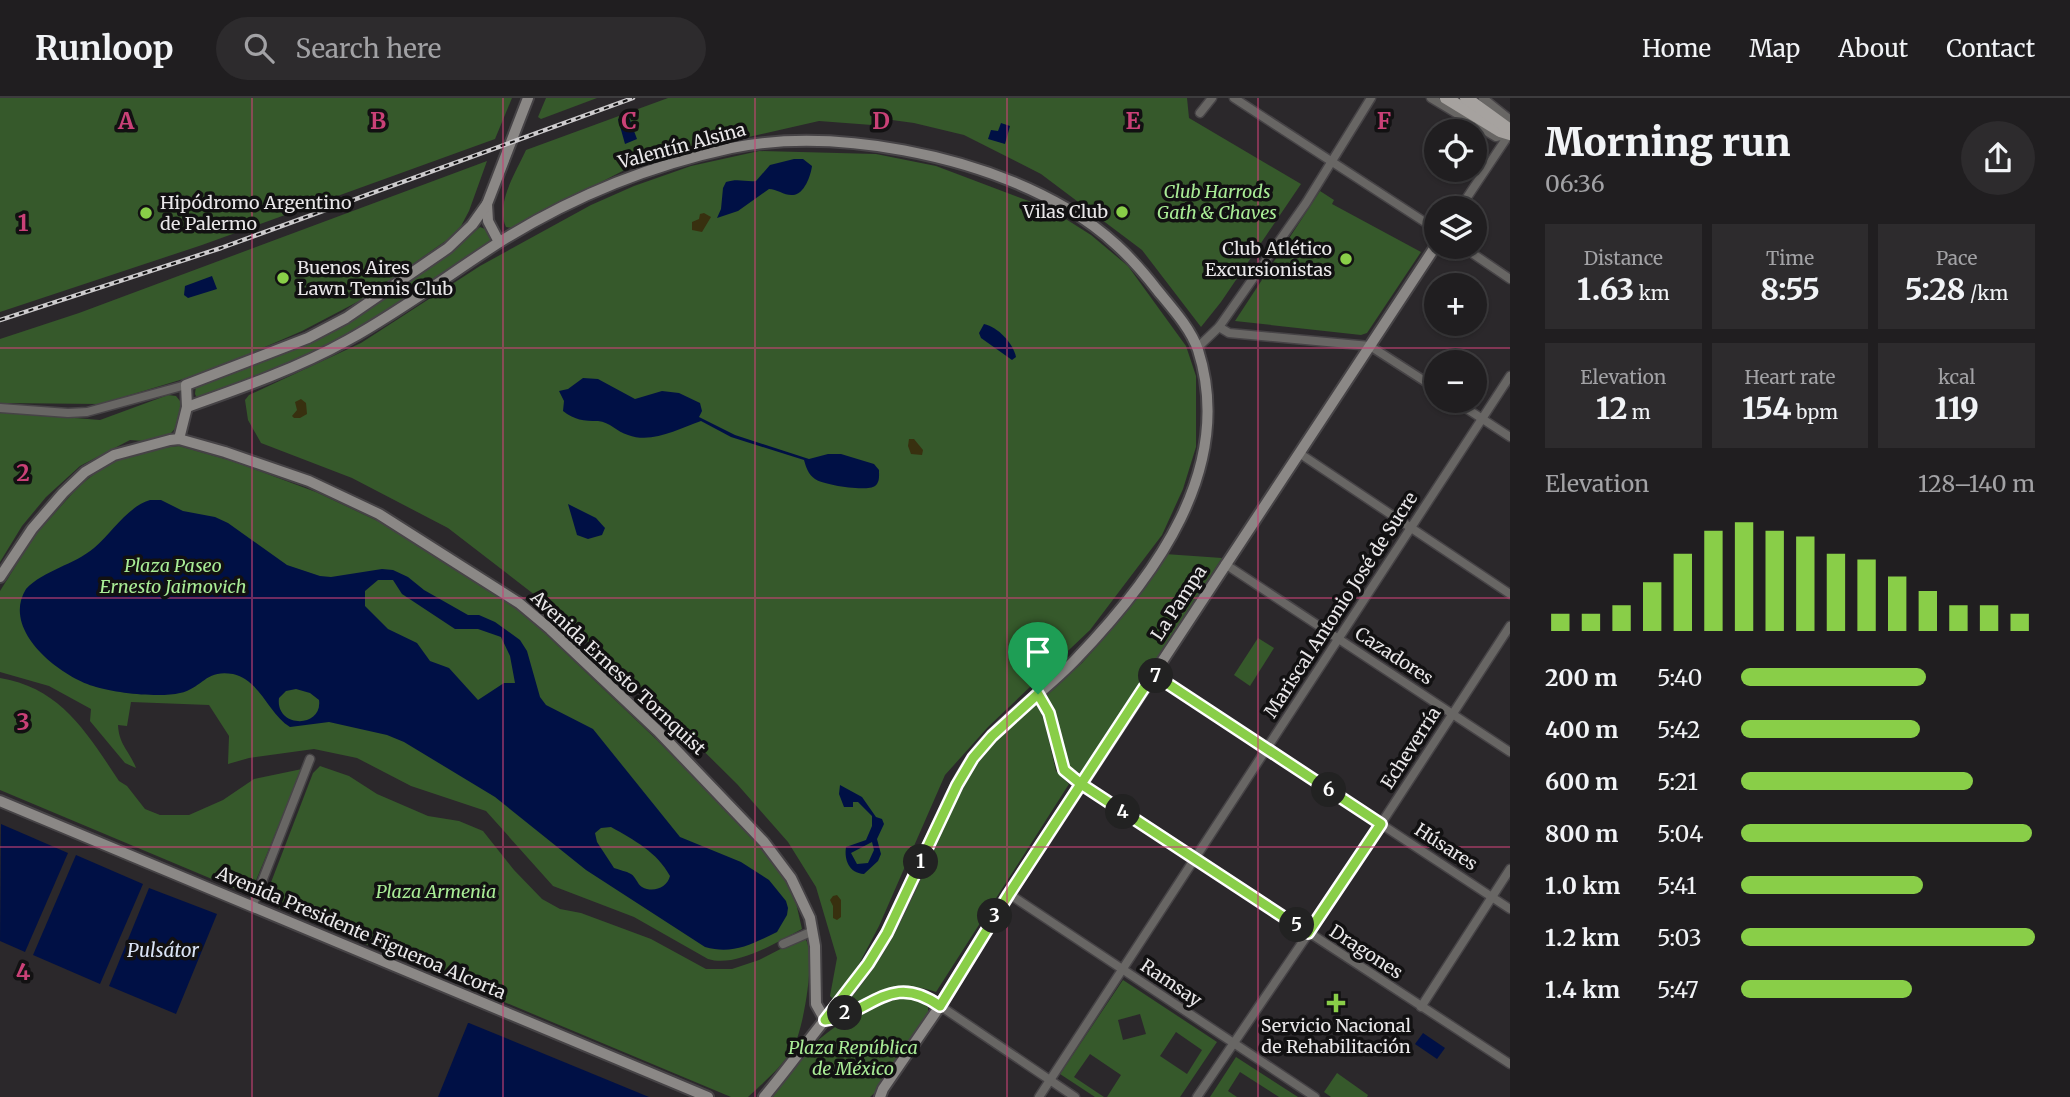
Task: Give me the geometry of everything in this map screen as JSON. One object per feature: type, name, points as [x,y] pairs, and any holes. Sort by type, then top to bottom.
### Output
[{"type":"main road","points":[[1446,98],[1500,131],[1510,133]]},
{"type":"main road","points":[[1466,98],[1504,124],[1510,133]]},
{"type":"street","points":[[0,408],[87,412],[186,385],[308,338],[346,318],[432,259],[472,225],[487,204],[528,98]]},
{"type":"street","points":[[1200,113],[1212,98]]},
{"type":"street","points":[[1234,98],[1424,221]]},
{"type":"street","points":[[1197,348],[1219,327],[1306,203],[1371,98]]},
{"type":"street","points":[[1431,98],[1496,137],[1510,133]]},
{"type":"street","points":[[1468,196],[1510,133],[1508,118],[1483,98]]},
{"type":"street","name":"Valentín Alsina","points":[[187,407],[295,365],[349,340],[499,242],[599,189],[628,177],[726,149],[760,143],[852,143],[898,149],[976,169],[1052,200],[1111,238],[1128,254],[1179,318],[1197,348],[1207,401],[1207,427],[1201,465],[1187,506],[1163,553],[1145,579],[1078,657],[992,736],[973,758],[957,785],[887,933],[863,972],[764,1097]]},
{"type":"street","points":[[487,204],[486,215],[499,242]]},
{"type":"street","points":[[472,225],[483,223],[491,228]]},
{"type":"street","name":"La Pampa","points":[[874,1097],[882,1093],[940,1006],[1009,894],[1427,259]]},
{"type":"street","points":[[1481,259],[1510,279]]},
{"type":"street","points":[[1219,327],[1229,332],[1370,346],[1424,381]]},
{"type":"street","name":"Mariscal Antonio José de Sucre","points":[[1039,1097],[1510,376]]},
{"type":"street","points":[[0,577],[32,529],[85,472],[114,455],[179,439],[187,407],[186,385]]},
{"type":"street","points":[[1474,413],[1510,436]]},
{"type":"street","name":"Avenida Ernesto Tornquist","points":[[179,439],[297,477],[338,494],[379,514],[519,603],[658,732],[764,842],[798,890],[813,930],[817,966],[816,1004],[825,1020]]},
{"type":"street","points":[[1298,453],[1510,594]]},
{"type":"street","name":"Cazadores","points":[[1225,564],[1510,752]]},
{"type":"street","name":"Echeverría","points":[[1198,1097],[1510,626]]},
{"type":"street","name":"Húsares","points":[[1153,674],[1510,909]]},
{"type":"street","name":"Dragones","points":[[1038,694],[1049,713],[1064,770],[1081,784],[1510,1064]]},
{"type":"street","points":[[252,907],[310,759]]},
{"type":"street","name":"Avenida Presidente Figueroa Alcorta","points":[[0,801],[708,1097]]},
{"type":"street","points":[[1421,1007],[1510,869]]},
{"type":"street","name":"Ramsay","points":[[1009,894],[1315,1097]]},
{"type":"street","points":[[783,944],[813,930]]},
{"type":"street","points":[[825,1020],[886,996],[903,992],[924,995],[1075,1097]]},
{"type":"green space","name":"Hipódromo Argentino de Palermo","points":[[0,98],[512,98],[495,139],[202,245],[0,312]]},
{"type":"green space","points":[[546,98],[597,98],[541,119],[538,117]]},
{"type":"green space","name":"Club Harrods Gath & Chaves","points":[[668,98],[1187,98],[1189,118],[1301,184],[1201,327],[1142,250],[1041,174],[964,135],[914,123],[892,120],[872,125],[819,121],[640,162],[512,228],[506,227],[503,218],[505,198],[526,150]]},
{"type":"green space","points":[[759,151],[876,154],[936,166],[1050,209],[1091,235],[1128,266],[1186,346],[1196,376],[1196,447],[1183,489],[1162,535],[1090,630],[988,727],[945,775],[879,926],[858,966],[833,999],[830,996],[837,958],[816,887],[788,842],[737,784],[645,693],[540,599],[448,528],[352,478],[261,443],[248,420],[245,400],[249,395],[361,343],[480,266],[591,205],[691,166]]},
{"type":"green space","name":"Buenos Aires Lawn Tennis Club","points":[[487,161],[469,211],[461,226],[447,240],[363,299],[302,331],[210,371],[100,404],[0,403],[0,339],[79,313]]},
{"type":"green space","name":"Club Atlético Excursionistas","points":[[1320,191],[1334,200],[1332,204],[1421,252],[1367,333],[1361,335],[1235,321]]},
{"type":"green space","points":[[480,227],[490,231],[491,240],[352,333],[317,351],[205,398],[197,398],[196,385],[302,343],[451,251]]},
{"type":"green space","points":[[168,395],[176,396],[182,412],[179,424],[171,433],[143,441],[130,440],[80,466],[46,497],[22,526],[0,562],[0,412],[100,420]]},
{"type":"green space","name":"Plaza Paseo Ernesto Jaimovich","points":[[179,446],[232,461],[316,492],[399,531],[524,613],[657,740],[757,841],[794,894],[802,929],[769,947],[743,957],[719,961],[708,959],[634,917],[553,886],[486,811],[411,786],[357,758],[314,749],[249,758],[228,764],[229,736],[209,705],[131,702],[127,726],[118,725],[122,743],[136,768],[125,763],[90,721],[91,709],[49,686],[0,672],[0,591],[35,535],[79,486],[103,467],[152,449]]},
{"type":"green space","points":[[1165,554],[1222,558],[1081,774],[1069,766],[1058,723],[1046,695],[1082,663],[1105,637]]},
{"type":"green space","points":[[1258,638],[1274,648],[1250,686],[1234,675]]},
{"type":"green space","points":[[0,678],[21,683],[56,702],[83,730],[119,781],[127,786],[145,809],[160,815],[189,815],[223,800],[254,779],[302,769],[250,895],[0,790]]},
{"type":"green space","points":[[1037,702],[1056,771],[1069,784],[936,992],[913,987],[902,988],[881,993],[849,1007],[846,1005],[877,961],[975,762]]},
{"type":"green space","name":"Plaza Armenia","points":[[320,766],[349,776],[377,794],[428,816],[459,821],[483,831],[514,870],[542,899],[560,909],[581,913],[651,939],[706,969],[732,969],[759,960],[798,940],[806,940],[810,962],[807,994],[801,1026],[789,1055],[748,1097],[731,1097],[268,903],[265,898],[313,773]]},
{"type":"green space","points":[[1123,980],[1217,1042],[1180,1097],[1107,1097],[1121,1075],[1090,1054],[1074,1077],[1104,1097],[1095,1097],[1060,1074]],"holes":[[[1140,1014],[1146,1034],[1123,1040],[1118,1020]],[[1176,1032],[1202,1050],[1187,1074],[1160,1056]]]},
{"type":"green space","name":"Plaza República de México","points":[[901,996],[924,1001],[928,1013],[880,1088],[870,1097],[773,1097],[798,1061],[827,1033],[860,1012]]},
{"type":"green space","points":[[1236,1057],[1298,1097],[1279,1097],[1240,1072],[1228,1091],[1237,1097],[1210,1097]]},
{"type":"green space","points":[[1337,1073],[1368,1095],[1367,1097],[1331,1097],[1324,1092]]},
{"type":"sand","points":[[704,213],[711,217],[702,232],[692,230],[692,222]]},
{"type":"sand","points":[[301,399],[306,403],[307,414],[294,418],[292,416],[297,410],[295,402]]},
{"type":"sand","points":[[909,439],[914,439],[923,450],[922,455],[911,454]]},
{"type":"sand","points":[[837,895],[841,900],[841,917],[837,920],[833,918],[830,900]]},
{"type":"water","points":[[628,115],[637,139],[625,144],[618,119]]},
{"type":"water","points":[[1001,123],[1010,126],[1005,144],[988,139],[991,130],[998,131]]},
{"type":"water","points":[[803,159],[812,166],[800,192],[790,195],[769,189],[738,211],[717,218],[726,182],[756,181],[770,165]]},
{"type":"water","points":[[212,276],[217,289],[188,298],[184,295],[185,286]]},
{"type":"water","points":[[984,324],[1004,336],[1016,357],[1012,360],[981,338],[979,333]]},
{"type":"water","points":[[583,378],[598,379],[635,399],[662,391],[679,393],[700,403],[702,411],[699,417],[735,435],[809,459],[841,454],[874,464],[879,470],[878,480],[875,486],[870,488],[845,487],[820,481],[811,475],[804,460],[731,437],[701,421],[646,438],[624,434],[602,422],[575,418],[563,411],[564,401],[559,391],[568,389]]},
{"type":"water","points":[[161,500],[183,511],[215,517],[228,523],[287,565],[320,576],[393,570],[468,615],[479,615],[495,622],[520,640],[527,651],[540,697],[546,705],[593,729],[680,837],[741,862],[769,880],[786,901],[788,908],[777,932],[733,949],[705,947],[586,870],[495,797],[404,742],[387,735],[329,722],[290,727],[242,677],[216,674],[188,691],[161,695],[96,687],[67,674],[38,650],[28,636],[21,621],[20,605],[26,589],[41,577],[86,554],[142,503]],"holes":[[[378,580],[393,580],[402,594],[455,629],[478,629],[501,637],[510,656],[515,683],[504,683],[478,700],[449,668],[430,661],[417,643],[388,629],[365,606],[365,591]],[[296,689],[310,693],[319,700],[314,716],[299,721],[284,715],[279,698],[286,691]],[[611,827],[652,853],[670,876],[666,884],[655,889],[646,889],[640,886],[631,874],[614,868],[597,842],[595,833],[601,828]]]},
{"type":"water","points":[[568,504],[596,518],[605,528],[602,535],[588,539],[577,535]]},
{"type":"water","points":[[840,785],[862,797],[884,824],[877,839],[881,854],[878,861],[864,874],[849,865],[846,847],[866,840],[872,826],[872,816],[858,802],[853,802],[853,807],[844,807],[839,794]],"holes":[[[872,842],[874,850],[868,863],[857,864],[851,853]]]},
{"type":"water","points":[[1,824],[68,853],[25,952],[0,941]]},
{"type":"water","points":[[76,855],[143,884],[100,984],[33,955]]},
{"type":"water","name":"Pulsátor","points":[[149,888],[217,914],[176,1014],[109,986]]},
{"type":"water","points":[[469,1023],[649,1097],[438,1097]]},
{"type":"water","points":[[1423,1033],[1445,1048],[1437,1059],[1415,1044]]},
{"type":"railway","points":[[0,320],[221,248],[633,98]]},
{"type":"place","name":"Vilas Club","points":[[1122,212]]},
{"type":"place","name":"Hipódromo Argentino de Palermo","points":[[146,213]]},
{"type":"place","name":"Club Atlético Excursionistas","points":[[1346,259]]},
{"type":"place","name":"Buenos Aires Lawn Tennis Club","points":[[283,278]]},
{"type":"place","name":"Servicio Nacional de Rehabilitación","points":[[1336,1003]]},
{"type":"route","points":[[1038,694],[992,736],[973,758],[957,785],[887,933],[868,964],[825,1020],[903,992],[924,995],[940,1006],[1081,784],[1308,933],[1381,824],[1153,674],[1081,784],[1064,770],[1049,713],[1038,694]]}]
